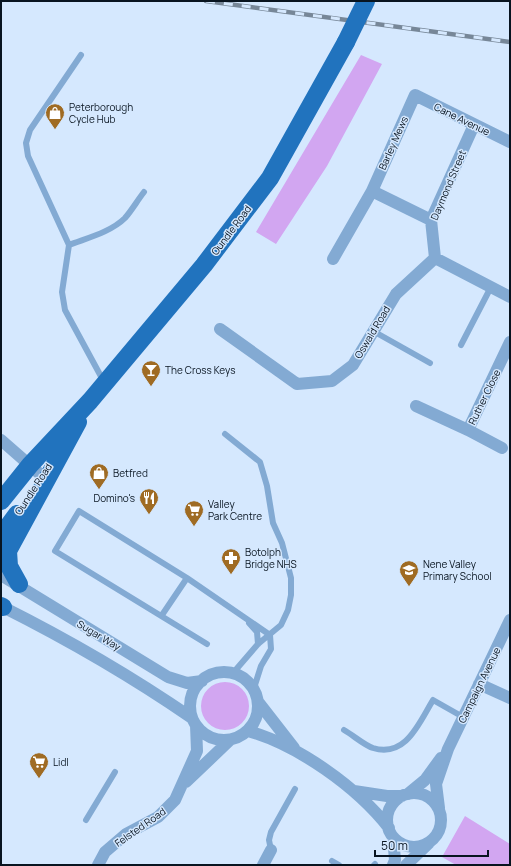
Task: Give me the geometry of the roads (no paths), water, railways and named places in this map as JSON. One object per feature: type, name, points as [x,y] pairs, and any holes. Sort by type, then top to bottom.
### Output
[{"type":"main road","name":"Oundle Road","points":[[1,536],[36,470],[90,401],[204,265],[270,178],[346,42],[366,1]]},
{"type":"main road","points":[[18,584],[9,566],[8,551],[90,401]]},
{"type":"main road","name":"Oundle Road","points":[[1,501],[36,470]]},
{"type":"street","name":"Cane Avenue","points":[[415,95],[510,142]]},
{"type":"street","name":"Barley Mews","points":[[333,259],[372,191],[415,95]]},
{"type":"street","name":"Daymond Street","points":[[435,258],[431,220],[474,125]]},
{"type":"street","points":[[372,191],[431,220]]},
{"type":"street","points":[[435,258],[510,297]]},
{"type":"street","name":"Oswald Road","points":[[220,329],[297,384],[332,382],[353,365],[396,294],[435,258]]},
{"type":"street","name":"Ruther Close","points":[[468,430],[510,342]]},
{"type":"street","name":"Ruther Close","points":[[416,406],[468,430],[502,448]]},
{"type":"street","points":[[1,440],[36,470]]},
{"type":"street","name":"Sugar Way","points":[[1,574],[43,602],[168,677],[187,682],[202,681]]},
{"type":"street","name":"Sugar Way","points":[[2,606],[92,654],[157,694],[194,722]]},
{"type":"street","name":"Campaign Avenue","points":[[439,808],[436,784],[448,749],[510,620]]},
{"type":"street","points":[[181,787],[197,751],[190,699],[195,688],[212,674],[222,672],[233,673],[248,681],[254,688],[259,703],[297,752]]},
{"type":"street","points":[[479,684],[510,698]]},
{"type":"street","points":[[194,722],[202,733],[210,738],[230,740],[240,737],[248,732],[254,724],[258,714],[259,703]]},
{"type":"street","points":[[248,732],[266,736],[297,752],[354,791],[374,809],[391,833],[407,846],[422,846],[428,843]]},
{"type":"street","points":[[181,787],[230,740]]},
{"type":"street","name":"Campaign Avenue","points":[[405,795],[425,780],[448,749]]},
{"type":"street","name":"Felsted Road","points":[[98,865],[105,852],[126,834],[158,816],[175,800],[181,787]]},
{"type":"street","points":[[354,791],[387,796],[422,794],[429,798],[439,808],[441,815],[440,829],[406,865]]},
{"type":"street","points":[[393,865],[395,860],[391,833],[387,821],[391,806],[405,795]]},
{"type":"street","points":[[263,865],[271,850]]},
{"type":"lane","points":[[81,55],[30,130],[26,143],[28,156],[69,245],[62,292],[65,310],[105,383]]},
{"type":"lane","points":[[69,245],[111,228],[125,218],[144,192]]},
{"type":"lane","points":[[461,345],[491,287]]},
{"type":"lane","points":[[373,331],[430,362]]},
{"type":"lane","points":[[225,434],[260,462],[267,486],[273,523],[288,560],[291,595],[288,610],[281,625],[258,644],[233,673]]},
{"type":"lane","points":[[207,644],[162,615],[55,551],[79,511],[187,578],[236,610],[270,635],[271,649],[261,666],[254,688]]},
{"type":"lane","points":[[162,615],[187,578]]},
{"type":"lane","points":[[236,610],[257,632],[258,644]]},
{"type":"lane","points":[[344,730],[373,748],[393,749],[408,741],[432,700],[463,717]]},
{"type":"lane","points":[[86,820],[115,772]]},
{"type":"lane","points":[[271,850],[269,840],[271,832],[295,789]]},
{"type":"lane","points":[[332,861],[339,865]]},
{"type":"railway","points":[[206,1],[510,42]]},
{"type":"place","name":"Peterborough Cycle Hub","points":[[55,130]]},
{"type":"place","name":"The Cross Keys","points":[[151,387]]},
{"type":"place","name":"Betfred","points":[[99,490]]},
{"type":"place","name":"Domino's","points":[[149,515]]},
{"type":"place","name":"Valley Park Centre","points":[[194,527]]},
{"type":"place","name":"Botolph Bridge NHS","points":[[231,575]]},
{"type":"place","name":"Nene Valley Primary School","points":[[409,587]]},
{"type":"place","name":"Lidl","points":[[39,779]]}]
